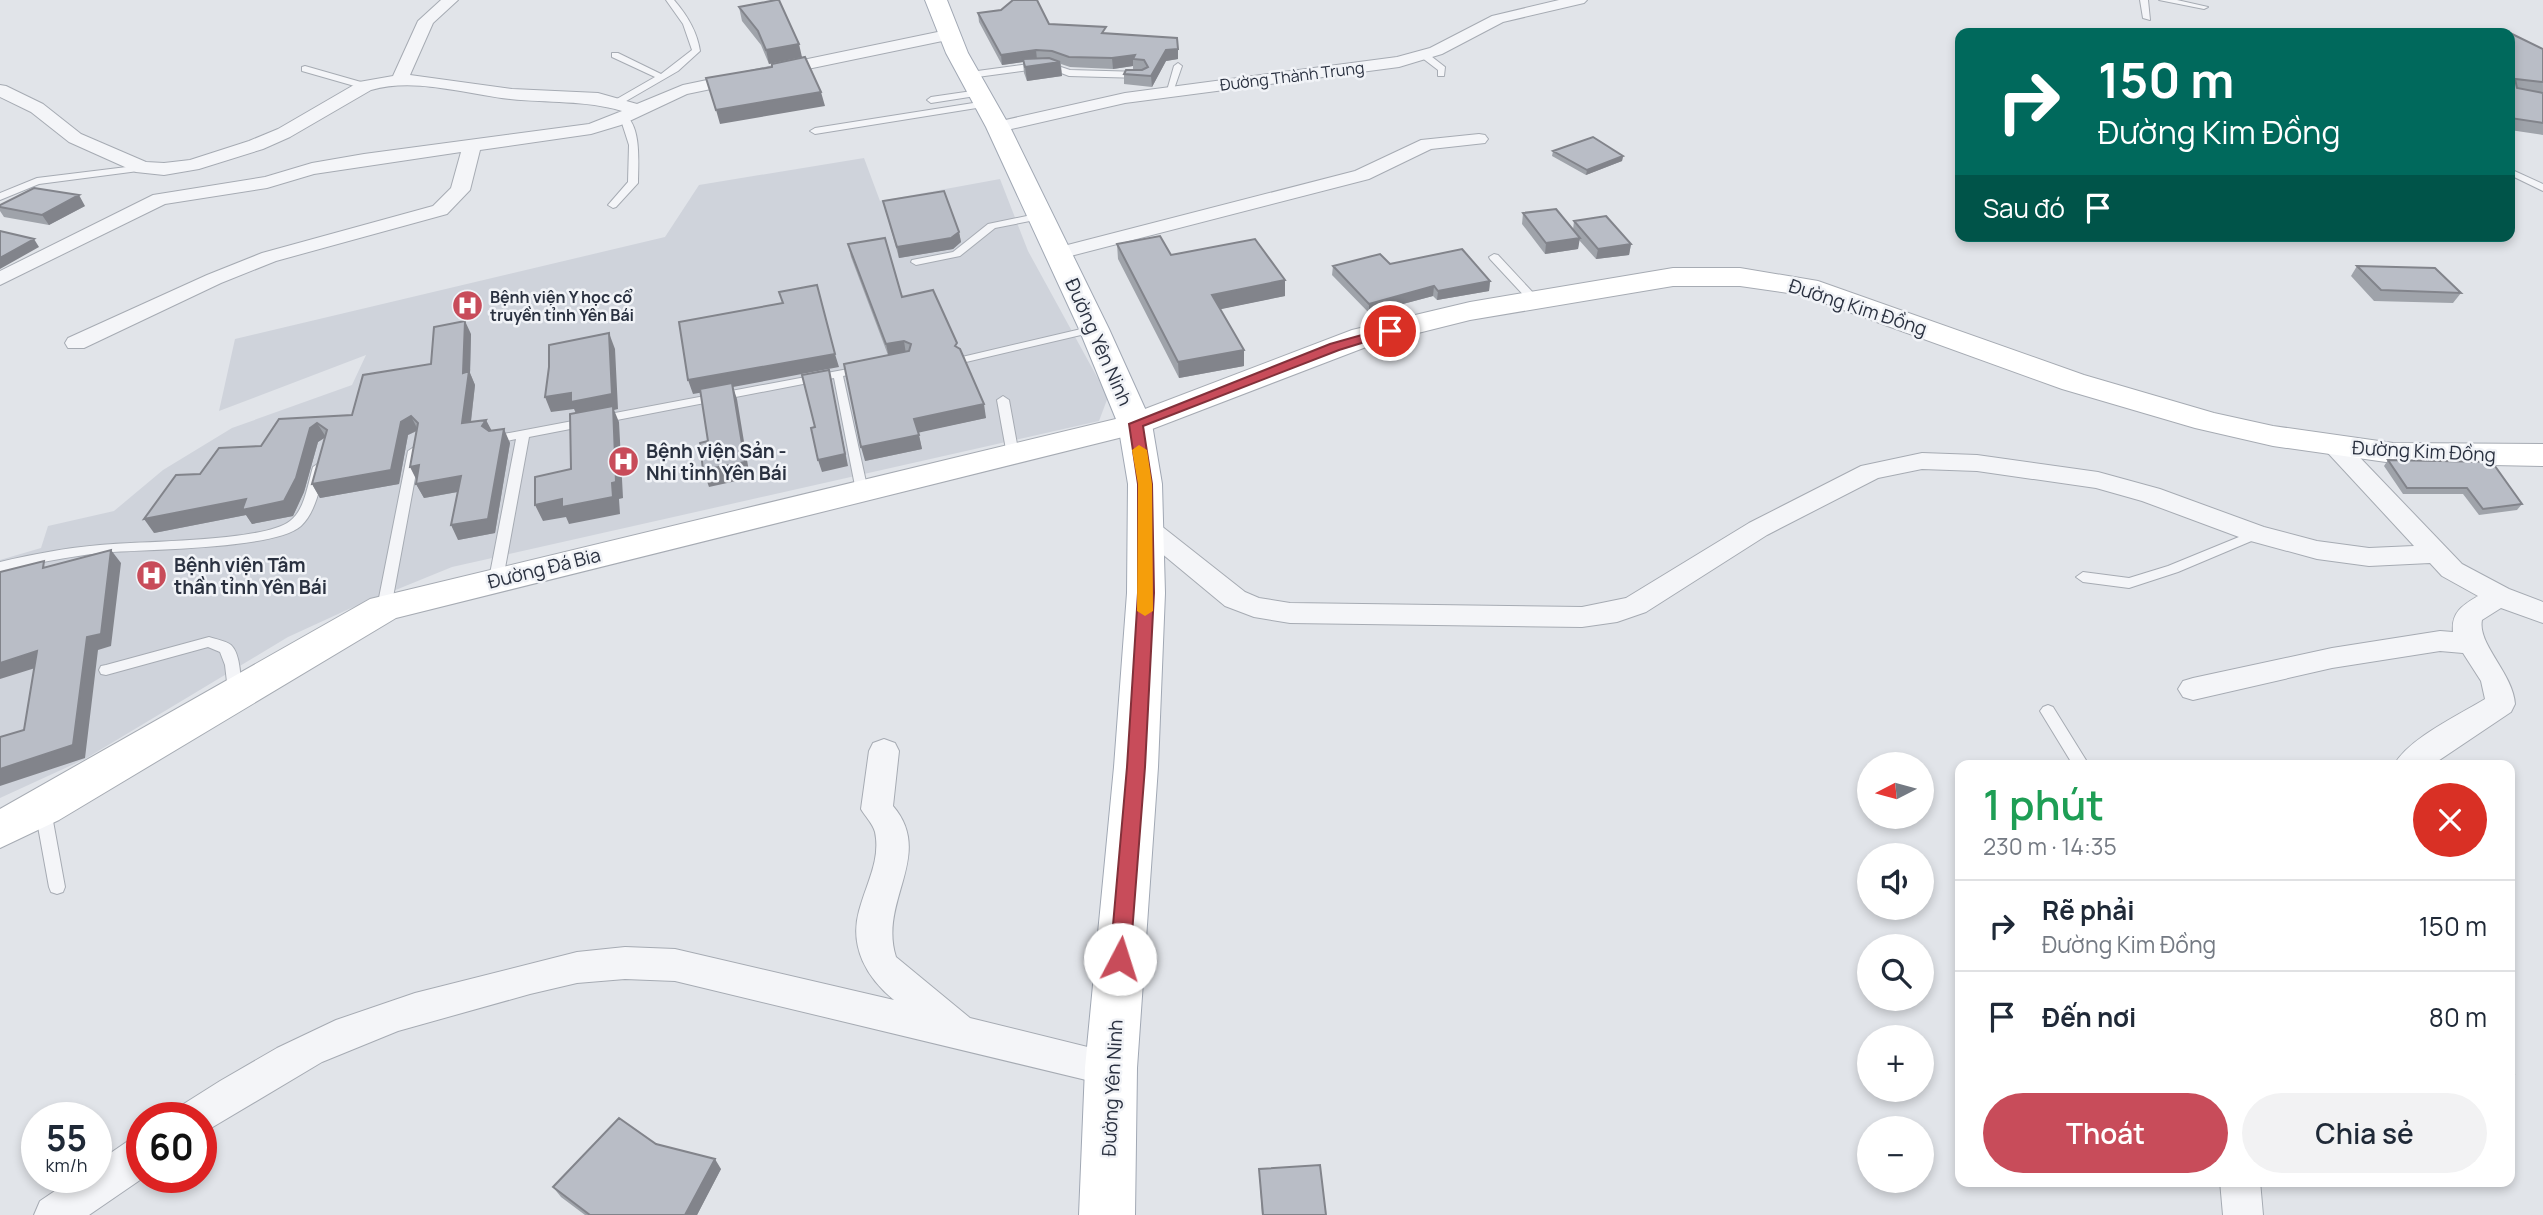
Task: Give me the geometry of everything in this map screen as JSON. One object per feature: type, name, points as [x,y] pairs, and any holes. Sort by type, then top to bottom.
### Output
[{"type":"street","points":[[400,79],[426,21],[450,0]]},
{"type":"street","name":"Đường Yên Ninh","points":[[936,0],[1094,329],[1135,424],[1145,484],[1146,593],[1136,767],[1111,1068],[1107,1215]]},
{"type":"street","name":"Đường Thành Trung","points":[[983,100],[1108,101],[1382,64],[1424,55],[1490,22],[1579,0]]},
{"type":"street","points":[[0,279],[160,199],[267,182],[337,164],[591,129],[626,109],[699,86],[951,34]]},
{"type":"street","points":[[0,90],[37,108],[75,138],[143,168],[164,169],[192,165],[256,145],[365,86],[400,79],[512,94],[598,98],[626,109]]},
{"type":"street","points":[[1059,253],[1362,175],[1427,144],[1479,139]]},
{"type":"street","points":[[76,343],[214,279],[269,257],[440,210],[460,190],[472,145]]},
{"type":"street","name":"Đường Kim Đồng","points":[[1135,424],[1363,337],[1470,311],[1673,277],[1740,277],[1808,287],[2073,382],[2207,421],[2336,447],[2393,453],[2543,456]]},
{"type":"street","name":"Đường Đá Bia","points":[[0,830],[43,808],[384,608],[1135,424]]},
{"type":"street","points":[[2336,447],[2435,554],[2464,578],[2499,596],[2543,613]]},
{"type":"street","points":[[1146,527],[1235,599],[1269,611],[1290,613],[1572,617],[1600,615],[1636,605],[1758,529],[1870,472],[1922,461],[1977,463],[2098,480],[2151,495],[2256,534],[2344,554],[2369,557],[2435,554]]},
{"type":"street","points":[[2416,760],[2439,742],[2500,704],[2500,687],[2472,643],[2466,628],[2469,615],[2499,596]]},
{"type":"street","points":[[2193,689],[2345,656],[2440,640],[2472,643]]},
{"type":"street","points":[[884,751],[877,809],[891,826],[892,863],[875,913],[875,946],[881,965],[892,978],[964,1033]]},
{"type":"street","points":[[217,1105],[293,1058],[349,1032],[398,1014],[574,967],[624,962],[676,965],[1111,1068]]},
{"type":"street","points":[[54,1215],[126,1166]]},
{"type":"street","points":[[2241,1187],[2243,1215]]},
{"type":"lane","points":[[613,205],[633,183],[634,145],[626,109],[661,77],[690,59],[696,51],[688,27],[678,8],[670,0]]},
{"type":"lane","points":[[2144,0],[2147,18]]},
{"type":"lane","points":[[2163,0],[2204,7]]},
{"type":"lane","points":[[615,55],[661,77]]},
{"type":"lane","points":[[1424,55],[1442,69],[1441,74]]},
{"type":"lane","points":[[815,131],[983,100],[1037,66],[1052,67],[1069,73],[1143,75]]},
{"type":"lane","points":[[1169,92],[1178,66]]},
{"type":"lane","points":[[305,69],[365,86]]},
{"type":"lane","points":[[931,100],[983,100]]},
{"type":"lane","points":[[0,197],[37,181],[143,168]]},
{"type":"lane","points":[[2515,174],[2543,188]]},
{"type":"lane","points":[[916,262],[956,254],[992,226],[1041,216]]},
{"type":"lane","points":[[1494,257],[1534,300]]},
{"type":"lane","points":[[966,359],[1094,329]]},
{"type":"lane","points":[[497,439],[872,367]]},
{"type":"lane","points":[[839,379],[862,491]]},
{"type":"lane","points":[[1003,400],[1013,455]]},
{"type":"lane","points":[[496,579],[523,435]]},
{"type":"lane","points":[[384,608],[417,436]]},
{"type":"lane","points":[[0,567],[100,549],[260,537],[287,530],[297,523],[304,510],[323,454]]},
{"type":"lane","points":[[2083,577],[2129,583],[2173,569],[2256,534]]},
{"type":"lane","points":[[106,670],[209,642],[226,649],[232,665],[234,696]]},
{"type":"lane","points":[[2048,711],[2078,760]]},
{"type":"lane","points":[[43,808],[57,887]]},
{"type":"shaded area","points":[[864,158],[880,201],[1000,179],[1028,251],[1108,397],[1099,421],[452,567],[288,637],[85,759],[0,798],[0,560],[41,548],[48,526],[114,511],[163,470],[232,428],[352,385],[366,355],[219,411],[235,339],[665,237],[699,185]]},
{"type":"building","points":[[779,0],[799,44],[766,50],[758,31],[739,7]]},
{"type":"building","points":[[1013,0],[1037,0],[1049,24],[1106,27],[1102,33],[1177,38],[1178,49],[1166,50],[1151,76],[1124,74],[1126,70],[1142,70],[1148,67],[1144,60],[1133,59],[1135,55],[1112,58],[1069,57],[1052,51],[1036,50],[1001,55],[978,13],[1001,10]]},
{"type":"building","points":[[2515,35],[2543,49],[2543,82],[2515,79]]},
{"type":"building","points":[[805,57],[821,92],[716,110],[706,78],[772,67],[772,64]]},
{"type":"building","points":[[1049,58],[1060,62],[1025,67],[1023,59]]},
{"type":"building","points":[[2515,79],[2517,88],[2543,93],[2543,123],[2515,119]]},
{"type":"building","points":[[1593,137],[1623,156],[1587,170],[1553,151]]},
{"type":"building","points":[[34,188],[79,195],[42,215],[0,207]]},
{"type":"building","points":[[944,191],[959,232],[951,238],[897,247],[883,201]]},
{"type":"building","points":[[1556,209],[1580,238],[1546,243],[1523,213]]},
{"type":"building","points":[[1606,216],[1631,244],[1598,249],[1574,221]]},
{"type":"building","points":[[0,231],[34,239],[0,258]]},
{"type":"building","points":[[1160,236],[1171,255],[1255,239],[1285,280],[1212,295],[1244,350],[1178,362],[1117,244]]},
{"type":"building","points":[[885,238],[902,297],[933,290],[957,343],[955,346],[960,349],[984,404],[914,419],[919,435],[861,447],[844,364],[909,351],[911,344],[904,341],[886,344],[848,244]]},
{"type":"building","points":[[1462,249],[1490,281],[1438,291],[1434,286],[1369,304],[1333,266],[1380,254],[1390,264]]},
{"type":"building","points":[[2357,266],[2435,268],[2461,293],[2381,290]]},
{"type":"building","points":[[817,285],[835,354],[688,380],[679,322],[783,303],[779,292]]},
{"type":"building","points":[[465,321],[463,373],[469,371],[462,423],[486,420],[482,426],[489,431],[504,429],[488,519],[451,525],[461,476],[416,484],[419,465],[410,467],[418,423],[411,416],[401,422],[391,470],[312,484],[327,430],[317,423],[310,428],[296,478],[284,501],[242,510],[246,499],[144,519],[176,475],[200,474],[219,448],[261,446],[279,419],[352,415],[363,375],[431,364],[434,327]]},
{"type":"building","points":[[609,333],[612,394],[571,402],[571,393],[545,397],[549,345]]},
{"type":"building","points":[[829,370],[845,454],[818,460],[811,428],[815,427],[802,375]]},
{"type":"building","points":[[732,383],[745,462],[703,470],[700,443],[708,441],[700,389]]},
{"type":"building","points":[[613,406],[616,482],[612,483],[613,497],[562,507],[562,499],[535,505],[535,477],[571,469],[570,414]]},
{"type":"building","points":[[2388,460],[2492,462],[2522,504],[2483,509],[2467,488],[2407,488]]},
{"type":"building","points":[[111,550],[101,634],[87,637],[73,745],[0,769],[0,737],[24,730],[37,651],[0,663],[0,572],[44,561],[43,568]]},
{"type":"building","points":[[619,1118],[656,1144],[715,1159],[685,1215],[590,1215],[553,1187]]},
{"type":"building","points":[[1320,1165],[1326,1215],[1263,1215],[1259,1169]]},
{"type":"slow traffic","points":[[1139,450],[1145,484],[1145,611]]},
{"type":"place","name":"Bệnh viện Y học cổ truyền tỉnh Yên Bái","points":[[467,306]]},
{"type":"place","name":"Bệnh viện Sản - Nhi tỉnh Yên Bái","points":[[623,462]]},
{"type":"place","name":"Bệnh viện Tâm thần tỉnh Yên Bái","points":[[151,576]]},
{"type":"route","points":[[1120,959],[1136,767],[1146,593],[1145,484],[1135,424],[1334,347],[1390,331]]}]
